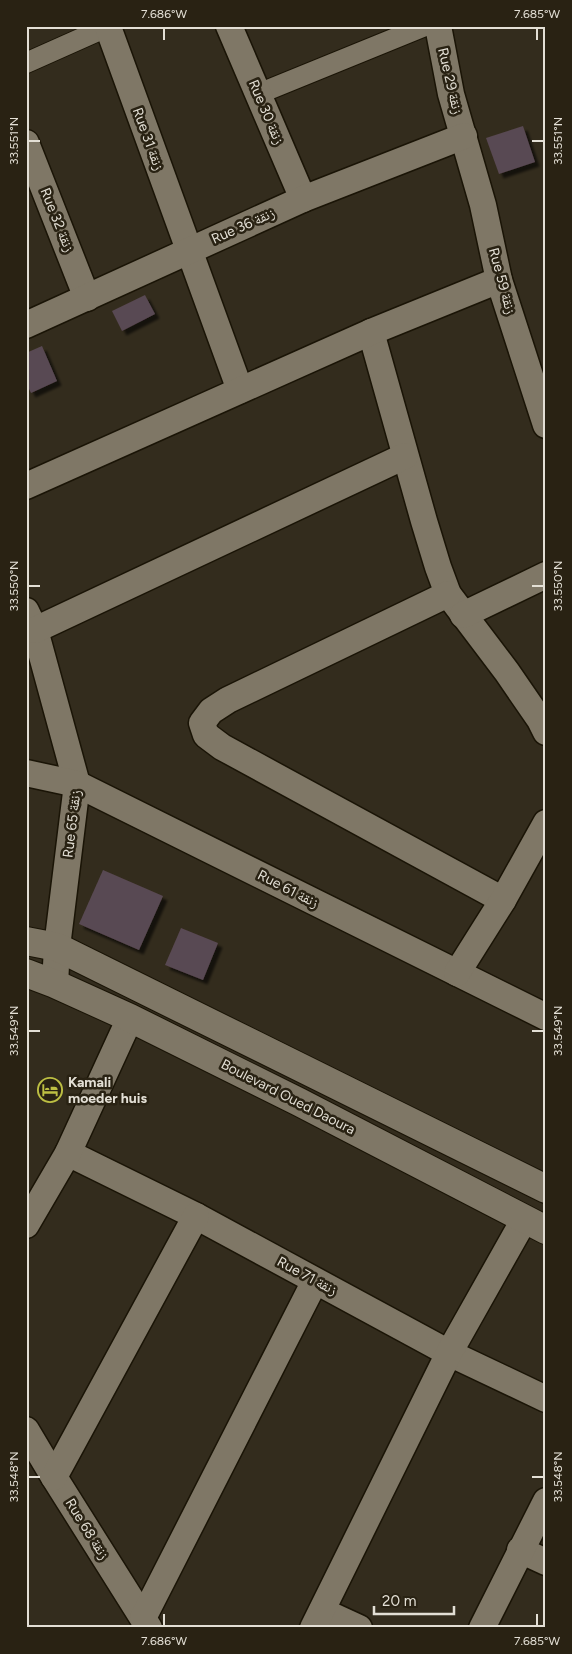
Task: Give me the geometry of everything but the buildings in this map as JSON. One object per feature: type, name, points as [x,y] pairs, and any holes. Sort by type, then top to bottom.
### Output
[{"type":"street","name":"Rue 30 زنقة","points":[[229,26],[303,199]]},
{"type":"street","points":[[258,94],[425,26]]},
{"type":"street","name":"Rue 29 زنقة","points":[[438,26],[451,94],[464,136]]},
{"type":"street","points":[[26,63],[108,27]]},
{"type":"street","name":"Rue 31 زنقة","points":[[108,27],[240,390]]},
{"type":"street","name":"Rue 36 زنقة","points":[[26,325],[303,199],[464,136]]},
{"type":"street","name":"Rue 59 زنقة","points":[[464,136],[483,205],[499,280],[540,382],[546,425]]},
{"type":"street","name":"Rue 32 زنقة","points":[[26,143],[87,298]]},
{"type":"street","points":[[26,486],[371,332],[499,280]]},
{"type":"street","points":[[371,332],[405,456],[438,567],[448,594],[507,672],[540,720],[546,732]]},
{"type":"street","points":[[31,620],[405,456]]},
{"type":"street","points":[[463,615],[546,575]]},
{"type":"street","points":[[448,594],[228,700],[211,711],[202,723],[206,735],[222,747],[503,900]]},
{"type":"street","name":"Rue 65 زنقة","points":[[31,620],[77,784],[57,947],[55,984]]},
{"type":"street","name":"Rue 61 زنقة","points":[[26,773],[77,784],[546,1016]]},
{"type":"street","points":[[457,973],[503,900],[546,824]]},
{"type":"street","points":[[26,941],[57,947],[544,1184],[535,1225],[449,1353],[318,1619],[359,1628]]},
{"type":"street","name":"Boulevard Oued Daoura","points":[[26,973],[130,1018],[299,1102],[535,1225]]},
{"type":"street","points":[[26,1225],[68,1153],[130,1018]]},
{"type":"street","name":"Rue 71 زنقة","points":[[68,1153],[196,1216],[449,1353],[546,1399]]},
{"type":"street","points":[[54,1477],[196,1216]]},
{"type":"street","points":[[146,1623],[315,1281]]},
{"type":"street","name":"Rue 68 زنقة","points":[[26,1430],[146,1623]]},
{"type":"street","points":[[482,1628],[546,1501]]},
{"type":"street","points":[[520,1550],[546,1562]]},
{"type":"place","name":"Kamali moeder huis","points":[[50,1090]]}]
